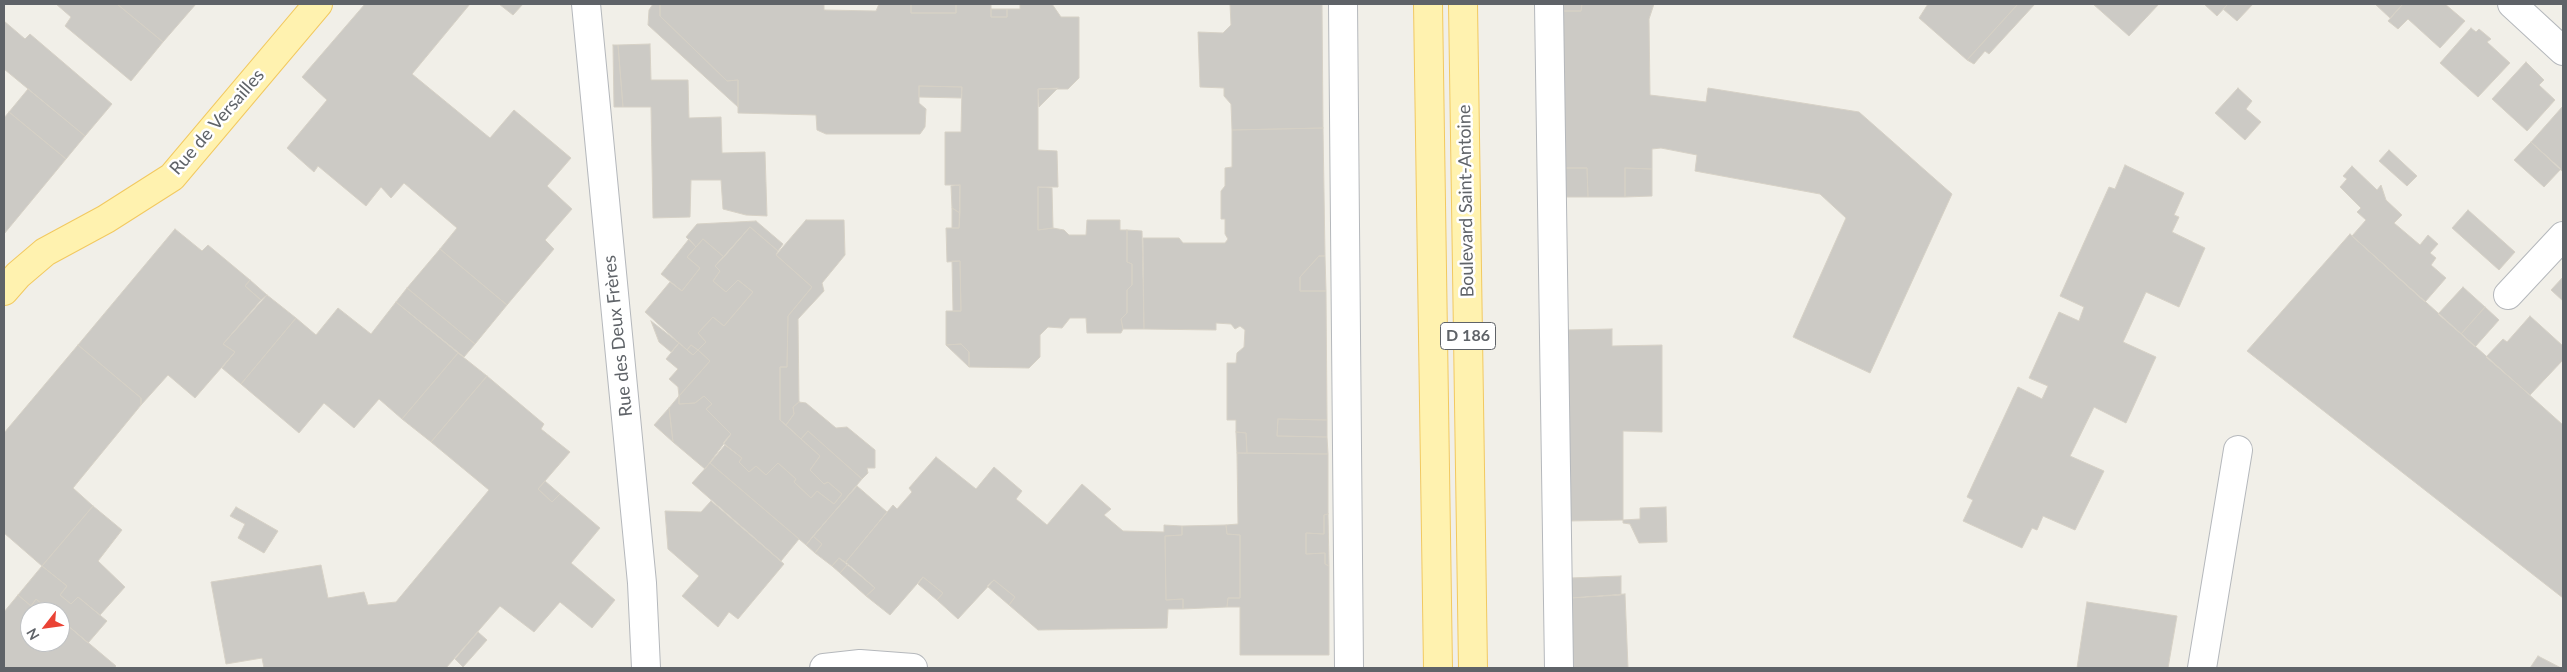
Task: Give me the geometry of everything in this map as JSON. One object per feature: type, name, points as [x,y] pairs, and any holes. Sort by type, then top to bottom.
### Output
[{"type":"main road","name":"Rue de Versailles","points":[[4,291],[18,275],[45,252],[106,219],[172,177],[318,4]]},
{"type":"main road","name":"Boulevard Saint-Antoine","points":[[1428,4],[1438,668]]},
{"type":"main road","name":"Boulevard Saint-Antoine","points":[[1463,4],[1473,668]]},
{"type":"street","name":"Rue des Deux Frères","points":[[586,4],[642,582],[646,668]]},
{"type":"street","points":[[1343,4],[1349,668]]},
{"type":"street","points":[[1549,4],[1559,668]]},
{"type":"street","points":[[2512,4],[2563,51]]},
{"type":"street","points":[[2508,295],[2563,236]]},
{"type":"street","points":[[2202,668],[2238,450]]},
{"type":"street","points":[[824,668],[860,664],[913,668]]},
{"type":"building","points":[[56,4],[117,4],[163,42],[131,81],[65,26],[71,17]]},
{"type":"building","points":[[117,4],[196,4],[163,42]]},
{"type":"building","points":[[365,4],[470,4],[412,74],[490,138],[514,110],[571,158],[547,186],[572,209],[545,240],[554,249],[507,305],[440,249],[457,228],[404,183],[391,198],[381,187],[366,206],[318,166],[314,172],[287,148],[327,100],[302,77]]},
{"type":"building","points":[[499,4],[523,4],[513,15]]},
{"type":"building","points":[[653,4],[660,4],[660,16],[727,81],[738,80],[738,107],[648,25],[649,10]]},
{"type":"building","points":[[660,4],[824,4],[824,10],[876,11],[879,4],[911,4],[911,13],[956,13],[956,4],[991,4],[991,17],[1007,17],[1007,9],[1020,9],[1020,4],[1052,4],[1061,17],[1079,17],[1079,78],[1068,89],[1038,89],[1038,150],[1057,151],[1058,187],[1038,187],[1038,230],[1053,228],[1064,230],[1069,235],[1086,235],[1087,220],[1120,220],[1120,230],[1127,230],[1127,262],[1132,264],[1132,285],[1127,290],[1127,313],[1121,319],[1123,329],[1121,333],[1087,333],[1086,318],[1070,318],[1062,328],[1048,327],[1040,335],[1040,357],[1029,368],[969,367],[969,352],[961,344],[946,345],[946,311],[961,311],[960,261],[947,262],[946,228],[959,228],[960,185],[945,185],[945,132],[961,132],[962,87],[919,86],[919,103],[926,109],[925,127],[920,134],[826,134],[817,130],[816,115],[738,113],[738,80],[727,81],[660,16]]},
{"type":"building","points":[[911,4],[956,4],[956,13],[911,13]]},
{"type":"building","points":[[1230,4],[1322,4],[1323,128],[1232,130],[1231,104],[1224,96],[1224,88],[1200,87],[1198,32],[1223,33],[1231,25]]},
{"type":"building","points":[[1562,4],[1582,4],[1581,11],[1562,11]]},
{"type":"building","points":[[1582,4],[1654,4],[1649,19],[1650,95],[1706,102],[1708,88],[1859,112],[1952,194],[1870,373],[1793,337],[1846,218],[1820,194],[1695,171],[1697,155],[1661,148],[1652,149],[1652,169],[1625,168],[1625,197],[1588,197],[1587,168],[1564,168],[1562,11],[1581,11]]},
{"type":"building","points":[[1928,4],[2018,4],[1967,60],[1919,18]]},
{"type":"building","points":[[2018,4],[2035,4],[1989,54],[1985,51],[1974,64],[1967,60]]},
{"type":"building","points":[[2093,4],[2159,4],[2129,36]]},
{"type":"building","points":[[2204,4],[2228,4],[2217,16]]},
{"type":"building","points":[[2228,4],[2253,4],[2237,21],[2223,9]]},
{"type":"building","points":[[2375,4],[2403,4],[2390,18]]},
{"type":"building","points":[[2403,4],[2445,4],[2465,21],[2440,48],[2408,19],[2398,29],[2388,21]]},
{"type":"building","points":[[991,9],[1007,9],[1007,17],[991,17]]},
{"type":"building","points":[[4,21],[25,39],[30,34],[112,104],[85,136],[4,69]]},
{"type":"building","points":[[2471,28],[2476,32],[2479,29],[2491,39],[2487,42],[2510,63],[2478,97],[2440,63]]},
{"type":"building","points":[[650,44],[651,80],[688,80],[689,118],[721,117],[722,153],[765,152],[767,216],[746,215],[723,209],[721,180],[691,180],[690,217],[653,218],[651,107],[623,107],[618,45]]},
{"type":"building","points":[[613,45],[618,45],[623,107],[614,107]]},
{"type":"building","points":[[2526,62],[2544,80],[2539,85],[2555,100],[2527,131],[2492,99]]},
{"type":"building","points":[[919,86],[962,87],[961,98],[919,97]]},
{"type":"building","points":[[1058,88],[1039,107],[1038,89]]},
{"type":"building","points":[[2238,88],[2252,101],[2246,109],[2261,122],[2245,140],[2215,113]]},
{"type":"building","points":[[28,89],[85,136],[66,159],[9,112]]},
{"type":"building","points":[[2563,106],[2563,172],[2531,142]]},
{"type":"building","points":[[9,112],[66,159],[4,234],[4,118]]},
{"type":"building","points":[[1323,128],[1325,256],[1319,256],[1300,277],[1300,291],[1326,291],[1327,420],[1278,419],[1277,436],[1327,437],[1328,454],[1247,453],[1246,433],[1236,432],[1236,420],[1227,420],[1227,363],[1236,363],[1237,353],[1244,347],[1245,330],[1240,326],[1235,329],[1231,324],[1216,323],[1216,330],[1144,329],[1143,238],[1179,238],[1183,243],[1225,243],[1228,239],[1225,234],[1225,219],[1221,219],[1221,191],[1225,186],[1225,168],[1232,167],[1232,130]]},
{"type":"building","points":[[2531,142],[2561,169],[2544,187],[2514,160]]},
{"type":"building","points":[[2389,150],[2417,176],[2407,186],[2379,161]]},
{"type":"building","points":[[2125,165],[2184,193],[2174,215],[2179,217],[2172,232],[2205,248],[2179,307],[2146,292],[2123,342],[2156,357],[2126,423],[2094,407],[2070,456],[2104,471],[2075,530],[2043,516],[2037,530],[2032,528],[2022,548],[1963,521],[1973,500],[1967,497],[2018,387],[2042,399],[2048,386],[2029,378],[2059,312],[2079,321],[2084,307],[2060,296],[2109,187],[2115,189]]},
{"type":"building","points":[[2352,166],[2377,190],[2381,185],[2386,200],[2402,215],[2394,223],[2420,245],[2428,235],[2438,244],[2430,253],[2436,258],[2431,265],[2446,278],[2425,302],[2352,236],[2366,220],[2357,212],[2361,208],[2340,187],[2347,179],[2343,176]]},
{"type":"building","points":[[1564,168],[1587,168],[1588,197],[1564,197]]},
{"type":"building","points":[[1625,168],[1652,169],[1652,196],[1625,197]]},
{"type":"building","points":[[960,185],[960,213],[952,208],[951,186]]},
{"type":"building","points":[[1038,187],[1052,188],[1053,228],[1038,230]]},
{"type":"building","points":[[952,208],[960,213],[959,228],[952,228]]},
{"type":"building","points":[[2468,210],[2515,252],[2499,270],[2452,228]]},
{"type":"building","points":[[806,220],[844,220],[845,255],[822,283],[824,291],[798,319],[799,402],[793,407],[794,414],[786,425],[780,420],[780,367],[787,367],[788,316],[812,287],[776,255]]},
{"type":"building","points":[[756,221],[783,244],[778,251],[750,227],[724,257],[703,239],[696,247],[686,237],[697,224]]},
{"type":"building","points":[[750,227],[778,251],[776,255],[812,287],[788,316],[787,367],[780,367],[780,420],[820,456],[810,470],[824,484],[828,482],[842,494],[834,504],[817,491],[811,498],[794,482],[796,479],[778,463],[766,475],[756,466],[749,472],[739,462],[742,458],[723,443],[731,434],[706,409],[712,404],[704,396],[695,403],[679,404],[679,396],[710,361],[698,350],[706,342],[698,333],[713,317],[724,326],[753,292],[738,280],[726,292],[713,281],[720,271],[715,266]]},
{"type":"building","points":[[175,229],[202,251],[208,245],[250,280],[245,286],[261,300],[223,344],[235,352],[195,398],[168,375],[141,405],[141,398],[78,345]]},
{"type":"building","points":[[1127,230],[1142,231],[1144,329],[1123,329],[1121,319],[1127,313],[1127,290],[1132,285],[1132,264],[1127,262]]},
{"type":"building","points":[[2350,234],[2563,425],[2563,598],[2247,351]]},
{"type":"building","points":[[689,239],[696,247],[687,257],[700,268],[682,291],[661,274]]},
{"type":"building","points":[[703,239],[724,257],[715,266],[720,271],[713,281],[726,292],[738,280],[753,292],[724,326],[713,317],[698,333],[706,342],[698,350],[691,345],[687,350],[645,312],[670,282],[682,291],[700,268],[687,257]]},
{"type":"building","points":[[440,249],[507,305],[475,344],[407,288]]},
{"type":"building","points":[[1319,256],[1325,256],[1326,291],[1300,291],[1300,277]]},
{"type":"building","points":[[952,261],[960,261],[961,311],[953,311]]},
{"type":"building","points":[[2563,277],[2563,301],[2551,290]]},
{"type":"building","points":[[250,280],[267,295],[261,300],[245,286]]},
{"type":"building","points":[[2463,287],[2485,307],[2461,334],[2438,314]]},
{"type":"building","points":[[407,288],[475,344],[464,357],[396,302]]},
{"type":"building","points":[[267,295],[296,318],[241,384],[222,368],[235,352],[223,344]]},
{"type":"building","points":[[396,302],[458,353],[402,419],[379,399],[354,428],[324,403],[299,433],[241,384],[296,318],[316,335],[338,308],[371,334]]},
{"type":"building","points":[[2485,307],[2499,320],[2475,347],[2461,334]]},
{"type":"building","points":[[2530,316],[2563,346],[2563,360],[2530,395],[2486,357],[2503,339],[2507,342]]},
{"type":"building","points":[[651,321],[679,343],[671,352],[659,342]]},
{"type":"building","points":[[1612,329],[1612,346],[1662,345],[1662,432],[1623,431],[1623,520],[1569,521],[1566,330]]},
{"type":"building","points":[[679,343],[693,355],[698,350],[710,361],[679,396],[678,387],[669,379],[678,369],[666,359]]},
{"type":"building","points":[[961,344],[969,352],[969,367],[946,345]]},
{"type":"building","points":[[78,345],[141,398],[141,405],[73,488],[93,506],[42,566],[4,533],[4,433]]},
{"type":"building","points":[[691,345],[698,350],[693,355],[687,350]]},
{"type":"building","points":[[458,353],[487,376],[431,442],[402,419]]},
{"type":"building","points":[[487,376],[544,424],[541,429],[570,452],[538,489],[552,502],[560,494],[600,528],[571,563],[615,600],[592,628],[560,602],[534,632],[500,606],[446,668],[264,668],[262,658],[226,664],[211,582],[321,565],[328,598],[364,592],[368,605],[396,602],[489,490],[431,442]]},
{"type":"building","points":[[679,396],[679,404],[695,403],[704,396],[712,404],[706,409],[731,434],[705,469],[673,442],[669,408]]},
{"type":"building","points":[[799,402],[806,403],[836,428],[847,427],[875,450],[875,468],[867,468],[868,473],[862,479],[808,431],[801,439],[786,425],[794,414],[793,407]]},
{"type":"building","points":[[669,408],[673,442],[654,425]]},
{"type":"building","points":[[1278,419],[1327,420],[1327,437],[1277,436]]},
{"type":"building","points":[[808,431],[862,479],[806,545],[710,463],[725,445],[742,458],[739,462],[749,472],[756,466],[766,475],[778,463],[796,479],[794,482],[811,498],[817,491],[834,504],[842,494],[828,482],[824,484],[810,470],[820,456],[801,439]]},
{"type":"building","points":[[1236,432],[1246,433],[1247,453],[1237,453]]},
{"type":"building","points":[[1237,453],[1328,454],[1328,514],[1324,515],[1324,534],[1306,533],[1306,554],[1325,553],[1325,564],[1329,566],[1329,655],[1240,655],[1240,607],[1227,607],[1228,598],[1240,598],[1240,535],[1227,534],[1226,525],[1238,524]]},
{"type":"building","points":[[936,457],[976,489],[994,467],[1022,491],[1016,499],[1047,525],[1082,484],[1111,509],[1104,515],[1123,531],[1164,532],[1164,525],[1182,526],[1182,535],[1165,536],[1166,600],[1183,599],[1183,609],[1168,609],[1167,628],[1038,630],[1009,605],[1015,597],[994,580],[958,619],[937,600],[943,593],[923,577],[890,615],[866,596],[875,588],[845,563],[893,505],[897,509],[912,492],[909,488]]},
{"type":"building","points":[[710,463],[799,539],[781,561],[692,483]]},
{"type":"building","points":[[545,481],[560,494],[552,502],[538,489]]},
{"type":"building","points":[[857,486],[887,512],[845,563],[839,558],[832,566],[815,553],[822,544],[813,536]]},
{"type":"building","points":[[711,501],[784,564],[738,619],[729,612],[718,627],[682,596],[699,576],[668,549],[665,511],[701,512]]},
{"type":"building","points":[[93,506],[122,530],[98,561],[125,587],[100,615],[78,597],[71,604],[60,595],[67,586],[42,566]]},
{"type":"building","points":[[236,507],[278,531],[264,553],[238,538],[245,524],[230,516]]},
{"type":"building","points":[[1666,507],[1667,542],[1639,543],[1630,524],[1623,523],[1623,520],[1640,519],[1640,508]]},
{"type":"building","points":[[1328,514],[1329,566],[1325,564],[1325,553],[1306,554],[1306,533],[1324,534],[1324,515]]},
{"type":"building","points":[[1226,525],[1227,534],[1240,535],[1240,598],[1228,598],[1227,607],[1183,609],[1183,599],[1166,600],[1165,536],[1182,535],[1182,526]]},
{"type":"building","points":[[813,536],[822,544],[815,553],[806,545]]},
{"type":"building","points":[[839,558],[848,564],[840,573],[832,566]]},
{"type":"building","points":[[848,564],[875,588],[866,596],[840,573]]},
{"type":"building","points":[[42,566],[67,586],[60,595],[69,602],[39,602],[36,599],[34,602],[26,602],[18,595]]},
{"type":"building","points":[[1621,576],[1621,595],[1570,598],[1570,578]]},
{"type":"building","points":[[923,577],[943,593],[937,600],[918,584]]},
{"type":"building","points":[[994,580],[1015,597],[1009,605],[987,586]]},
{"type":"building","points":[[1625,594],[1628,668],[1572,668],[1570,598]]},
{"type":"building","points":[[18,595],[26,602],[20,602],[20,652],[70,652],[70,627],[116,666],[114,668],[4,668],[4,612]]},
{"type":"building","points":[[78,597],[107,621],[88,643],[70,628],[70,603]]},
{"type":"building","points":[[2087,602],[2177,616],[2168,668],[2077,668]]},
{"type":"building","points":[[478,632],[487,640],[463,667],[455,659]]},
{"type":"building","points":[[2538,656],[2561,668],[2530,668]]}]
